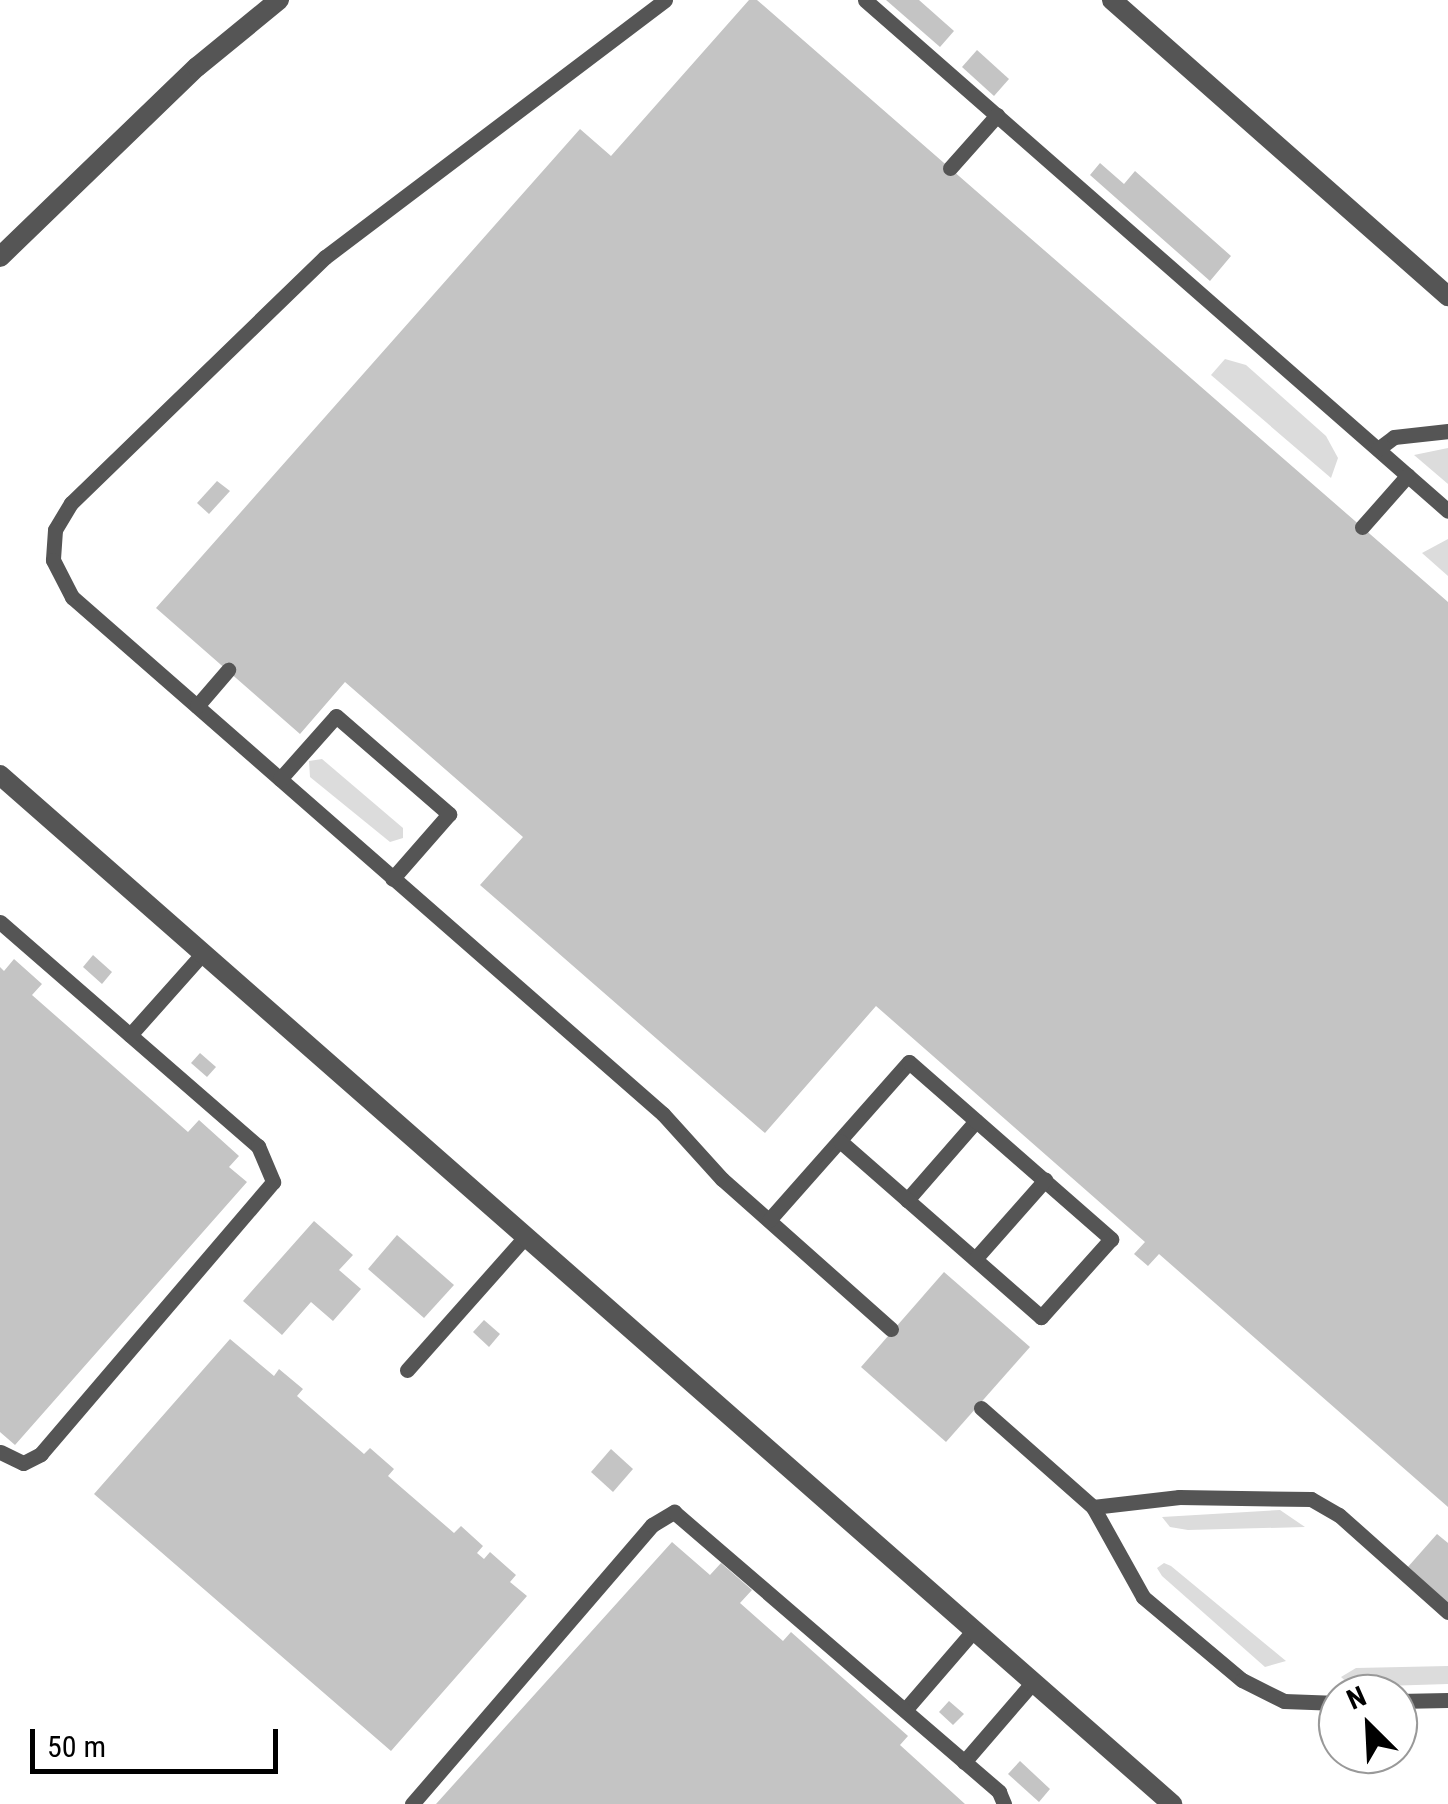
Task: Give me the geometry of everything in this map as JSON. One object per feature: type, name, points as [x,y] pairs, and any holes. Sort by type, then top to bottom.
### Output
[{"type":"street","points":[[0,256],[196,67],[279,0]]},
{"type":"street","points":[[1112,0],[1448,296]]},
{"type":"street","points":[[0,774],[1172,1804]]},
{"type":"lane","points":[[665,0],[350,235],[64,512],[52,548],[62,584],[663,1114],[769,1220],[891,1329]]},
{"type":"lane","points":[[865,0],[1448,510]]},
{"type":"lane","points":[[950,168],[997,115]]},
{"type":"lane","points":[[1378,449],[1394,437],[1448,431]]},
{"type":"lane","points":[[1362,527],[1408,475]]},
{"type":"lane","points":[[196,706],[228,670]]},
{"type":"lane","points":[[280,779],[336,716],[449,814],[392,879]]},
{"type":"lane","points":[[0,922],[258,1146],[273,1182],[41,1454],[24,1463],[0,1452]]},
{"type":"lane","points":[[130,1035],[203,953]]},
{"type":"lane","points":[[769,1220],[909,1062],[1111,1238],[1042,1317],[840,1141]]},
{"type":"lane","points":[[908,1200],[976,1121]]},
{"type":"lane","points":[[975,1259],[1044,1180]]},
{"type":"lane","points":[[407,1370],[526,1236]]},
{"type":"lane","points":[[981,1408],[1094,1507],[1139,1592],[1242,1680],[1284,1701],[1318,1702]]},
{"type":"lane","points":[[1094,1507],[1179,1498],[1312,1500],[1339,1515],[1448,1612]]},
{"type":"lane","points":[[412,1804],[652,1525],[674,1512],[964,1762],[1004,1804]]},
{"type":"lane","points":[[905,1710],[974,1630]]},
{"type":"lane","points":[[964,1762],[1033,1682]]},
{"type":"lane","points":[[1418,1701],[1448,1700]]},
{"type":"shaded area","points":[[1225,359],[1246,365],[1326,436],[1338,458],[1331,478],[1211,375]]},
{"type":"shaded area","points":[[1448,448],[1448,484],[1414,455]]},
{"type":"shaded area","points":[[1448,539],[1448,576],[1422,553]]},
{"type":"shaded area","points":[[322,759],[403,828],[403,838],[390,842],[310,777],[309,761]]},
{"type":"shaded area","points":[[1280,1510],[1305,1527],[1188,1530],[1170,1527],[1162,1517]]},
{"type":"shaded area","points":[[1164,1563],[1286,1661],[1265,1667],[1162,1576],[1157,1568]]},
{"type":"shaded area","points":[[1448,1666],[1448,1684],[1418,1685],[1418,1674],[1346,1674],[1356,1668]]},
{"type":"building","points":[[749,0],[757,0],[1448,602],[1448,1507],[1159,1254],[1148,1266],[1134,1254],[1145,1242],[876,1006],[765,1133],[480,885],[523,837],[345,682],[300,734],[156,608],[580,129],[611,156]]},
{"type":"building","points":[[886,0],[919,0],[954,31],[940,47]]},
{"type":"building","points":[[977,50],[1009,79],[994,96],[962,67]]},
{"type":"building","points":[[1100,163],[1124,184],[1135,171],[1231,256],[1210,281],[1090,175]]},
{"type":"building","points":[[217,481],[230,491],[209,514],[197,503]]},
{"type":"building","points":[[93,955],[112,972],[102,984],[83,967]]},
{"type":"building","points":[[14,959],[42,984],[32,995],[188,1132],[199,1120],[239,1156],[229,1167],[247,1182],[15,1445],[0,1432],[0,967],[4,971]]},
{"type":"building","points":[[200,1053],[216,1067],[207,1077],[191,1063]]},
{"type":"building","points":[[314,1221],[353,1255],[339,1270],[361,1289],[333,1321],[311,1302],[282,1335],[243,1301]]},
{"type":"building","points":[[397,1235],[454,1285],[424,1318],[368,1269]]},
{"type":"building","points":[[944,1272],[1030,1347],[946,1442],[861,1367]]},
{"type":"building","points":[[484,1320],[500,1334],[489,1347],[473,1332]]},
{"type":"building","points":[[230,1339],[274,1376],[279,1369],[303,1389],[297,1396],[364,1454],[370,1448],[394,1469],[388,1476],[454,1533],[461,1526],[483,1546],[477,1553],[484,1559],[490,1552],[516,1575],[510,1582],[527,1596],[391,1751],[94,1494]]},
{"type":"building","points":[[611,1449],[633,1469],[613,1492],[591,1472]]},
{"type":"building","points":[[1437,1534],[1448,1543],[1448,1604],[1407,1568]]},
{"type":"building","points":[[672,1542],[710,1575],[721,1563],[752,1590],[740,1603],[783,1641],[791,1632],[908,1736],[900,1745],[965,1804],[436,1804]]},
{"type":"building","points":[[949,1701],[964,1714],[953,1725],[939,1712]]},
{"type":"building","points":[[1020,1761],[1050,1789],[1039,1802],[1008,1774]]}]
